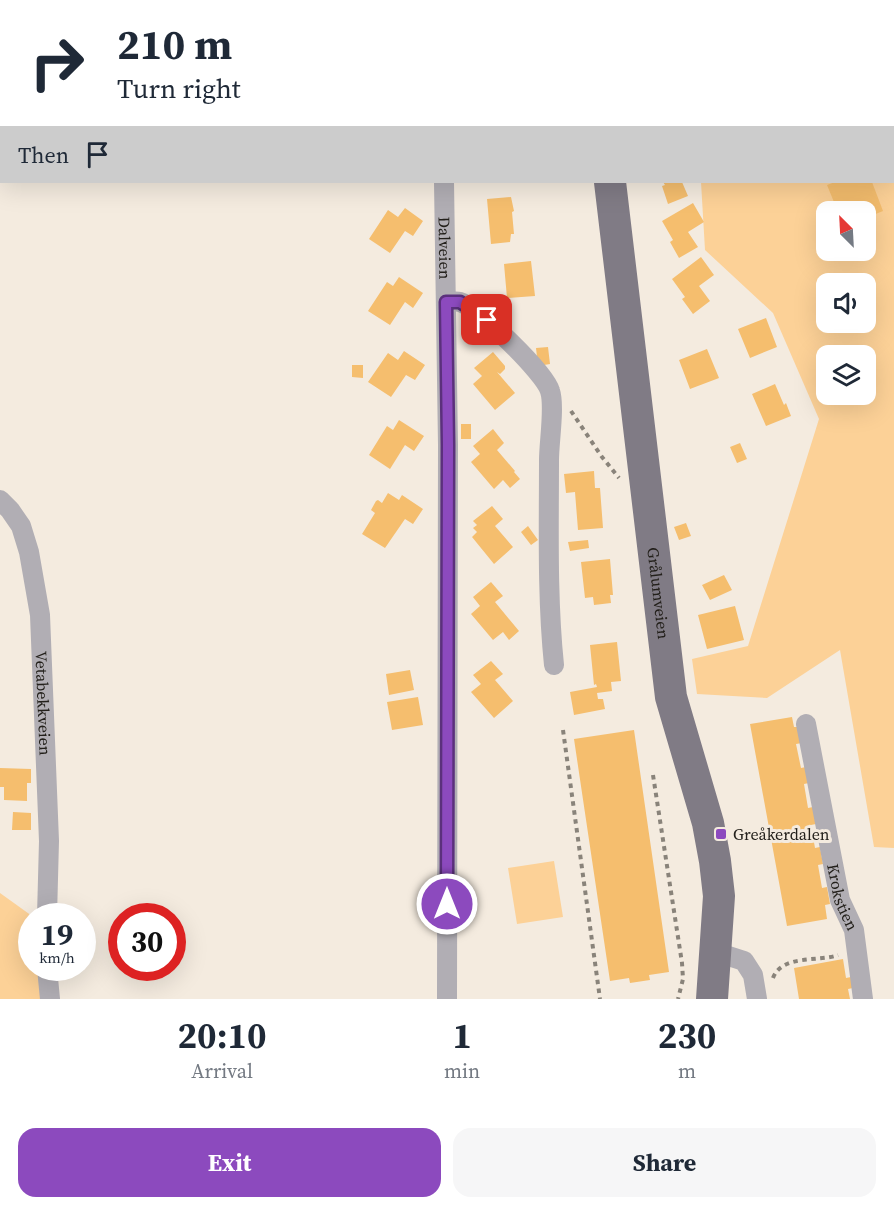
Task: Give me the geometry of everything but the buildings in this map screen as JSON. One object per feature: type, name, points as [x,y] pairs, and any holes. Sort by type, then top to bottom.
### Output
[{"type":"main road","name":"Grålumveien","points":[[610,183],[671,697],[708,823],[715,861],[719,896],[712,999]]},
{"type":"street","name":"Dalveien","points":[[444,183],[448,445],[447,999]]},
{"type":"street","points":[[446,302],[460,302],[487,320],[545,382],[551,394],[549,571],[550,628],[554,665]]},
{"type":"street","name":"Vetabekkveien","points":[[0,500],[21,526],[29,552],[39,615],[49,841],[47,903]]},
{"type":"street","name":"Krokstien","points":[[806,724],[840,900],[854,930],[864,999]]},
{"type":"street","points":[[716,952],[744,961],[753,975],[757,999]]},
{"type":"street","points":[[48,981],[50,999]]},
{"type":"path","points":[[551,394],[565,403],[602,457],[630,491],[646,492]]},
{"type":"path","points":[[563,730],[600,999]]},
{"type":"path","points":[[653,775],[682,963],[678,999]]},
{"type":"path","points":[[775,972],[793,961],[838,956],[842,934],[849,920]]},
{"type":"shaded area","points":[[701,183],[894,183],[894,848],[874,847],[840,650],[767,698],[697,694],[692,659],[748,646],[819,419],[773,313],[705,250]]},
{"type":"shaded area","points":[[554,861],[563,917],[517,924],[508,868]]},
{"type":"shaded area","points":[[0,893],[18,906],[18,981],[41,981],[41,999],[0,999]]},
{"type":"place","name":"Greåkerdalen","points":[[721,834]]},
{"type":"route","points":[[447,904],[446,302],[460,302],[487,320]]}]
